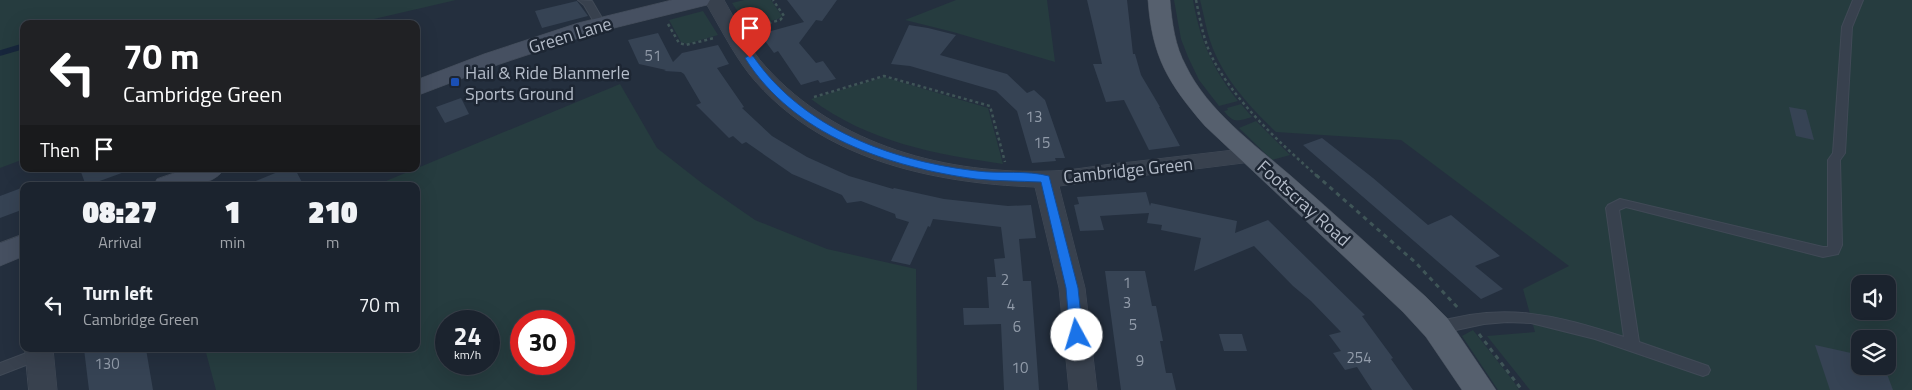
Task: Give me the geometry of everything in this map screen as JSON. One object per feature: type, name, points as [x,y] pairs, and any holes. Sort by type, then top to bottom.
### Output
[{"type":"main road","name":"Green Lane","points":[[420,86],[492,59],[601,25],[699,0]]},
{"type":"main road","name":"Footscray Road","points":[[1159,0],[1161,26],[1166,49],[1179,76],[1214,119],[1414,304],[1437,328],[1480,390]]},
{"type":"main road","points":[[177,182],[203,172]]},
{"type":"main road","points":[[0,255],[20,246]]},
{"type":"street","name":"Cambridge Green","points":[[714,0],[758,70],[792,104],[824,129],[867,149],[919,165],[977,175],[1045,179],[1251,155]]},
{"type":"street","points":[[1045,179],[1072,288],[1083,390]]},
{"type":"street","points":[[39,352],[43,390]]},
{"type":"lane","points":[[584,0],[588,3],[601,25]]},
{"type":"lane","points":[[1633,347],[1612,208],[1614,206],[1626,203],[1823,252],[1833,251],[1835,245],[1834,160],[1839,153],[1847,26],[1858,0]]},
{"type":"lane","points":[[1437,328],[1469,320],[1531,318],[1579,329],[1703,370]]},
{"type":"lane","points":[[0,369],[37,352]]},
{"type":"path","points":[[661,10],[678,43],[686,45],[780,20],[784,16],[773,0]]},
{"type":"path","points":[[1196,0],[1202,29],[1212,55],[1227,82],[1248,108],[1306,166],[1416,264],[1469,320],[1522,390]]},
{"type":"path","points":[[792,104],[884,76],[990,106],[1009,178]]},
{"type":"green space","points":[[0,0],[456,0],[372,20],[20,20],[20,160],[0,168]]},
{"type":"green space","points":[[744,0],[771,0],[782,16],[778,19],[748,27],[732,3]]},
{"type":"green space","points":[[956,0],[1047,0],[1055,62],[905,20]]},
{"type":"green space","points":[[1174,0],[1193,0],[1199,29],[1209,54],[1221,77],[1238,101],[1219,106],[1199,80],[1181,39]]},
{"type":"green space","points":[[1200,0],[1912,0],[1912,390],[1530,390],[1487,336],[1535,332],[1523,289],[1569,266],[1401,140],[1276,132],[1235,88],[1219,62],[1208,34]]},
{"type":"green space","points":[[703,11],[718,35],[687,44],[681,42],[669,20]]},
{"type":"green space","points":[[884,77],[988,108],[1003,164],[952,156],[879,136],[855,126],[811,99]]},
{"type":"green space","points":[[620,84],[657,148],[703,184],[755,220],[827,249],[916,269],[917,390],[216,390],[206,352],[420,352],[420,182],[384,182],[408,172],[420,172],[420,167]]},
{"type":"green space","points":[[1241,104],[1252,117],[1243,120],[1233,120],[1224,111],[1228,110],[1227,108]]},
{"type":"green space","points":[[1256,121],[1290,155],[1272,160],[1239,128]]},
{"type":"green space","points":[[1473,330],[1519,390],[1498,390],[1462,336]]},
{"type":"building","points":[[787,0],[837,0],[822,21],[816,20],[799,43],[816,63],[823,61],[836,79],[820,83],[818,80],[801,85],[778,51],[774,53],[760,34],[804,22]]},
{"type":"building","points":[[1087,0],[1127,0],[1133,54],[1135,54],[1141,75],[1180,146],[1149,150],[1124,100],[1106,102],[1093,64],[1102,64]]},
{"type":"building","points":[[577,1],[588,16],[542,28],[535,11]]},
{"type":"building","points":[[909,25],[956,35],[940,55],[1007,74],[1027,93],[1034,90],[1045,100],[1065,158],[1055,158],[1056,161],[1032,163],[1017,111],[996,91],[910,66],[891,64]]},
{"type":"building","points":[[658,33],[673,62],[682,53],[718,45],[729,64],[717,68],[744,107],[742,108],[772,136],[807,157],[849,176],[893,189],[944,199],[1008,206],[1031,205],[1036,238],[1019,239],[1023,281],[1031,281],[1039,390],[1004,390],[1001,324],[964,325],[963,308],[989,308],[987,277],[996,277],[994,259],[1005,258],[1001,227],[933,219],[910,265],[891,261],[909,222],[896,218],[895,214],[861,201],[847,203],[842,195],[792,174],[746,142],[742,144],[733,136],[729,138],[696,105],[701,103],[684,74],[639,64],[628,40]]},
{"type":"building","points":[[461,98],[469,114],[445,123],[436,107]]},
{"type":"building","points":[[1789,107],[1806,110],[1814,140],[1796,136]]},
{"type":"building","points":[[1322,138],[1428,225],[1451,215],[1500,256],[1475,266],[1503,289],[1481,299],[1303,145]]},
{"type":"building","points":[[81,172],[124,172],[97,182],[85,182]]},
{"type":"building","points":[[278,172],[297,172],[302,182],[254,182]]},
{"type":"building","points":[[20,188],[20,210],[0,218],[0,196]]},
{"type":"building","points":[[1146,192],[1150,206],[1151,203],[1237,221],[1235,233],[1268,220],[1365,315],[1362,316],[1393,358],[1391,359],[1413,390],[1372,390],[1357,367],[1345,370],[1333,353],[1341,351],[1329,335],[1341,332],[1254,246],[1194,271],[1201,238],[1161,230],[1162,225],[1147,223],[1149,213],[1100,216],[1104,230],[1080,231],[1074,205],[1079,204],[1077,197]]},
{"type":"building","points":[[1105,271],[1145,271],[1152,306],[1156,306],[1163,341],[1160,341],[1166,373],[1172,373],[1176,390],[1121,390]]},
{"type":"building","points":[[1219,334],[1242,334],[1247,351],[1224,351]]},
{"type":"building","points":[[1815,345],[1851,353],[1851,375],[1887,375],[1893,390],[1830,390]]},
{"type":"building","points":[[84,352],[147,352],[153,390],[89,390]]},
{"type":"waterway","points":[[0,53],[20,47]]},
{"type":"place","name":"Hail & Ride Blanmerle Sports Ground","points":[[455,82]]},
{"type":"route","points":[[750,58],[772,85],[792,104],[824,129],[867,149],[919,165],[977,175],[1045,179],[1072,288],[1077,335]]}]
